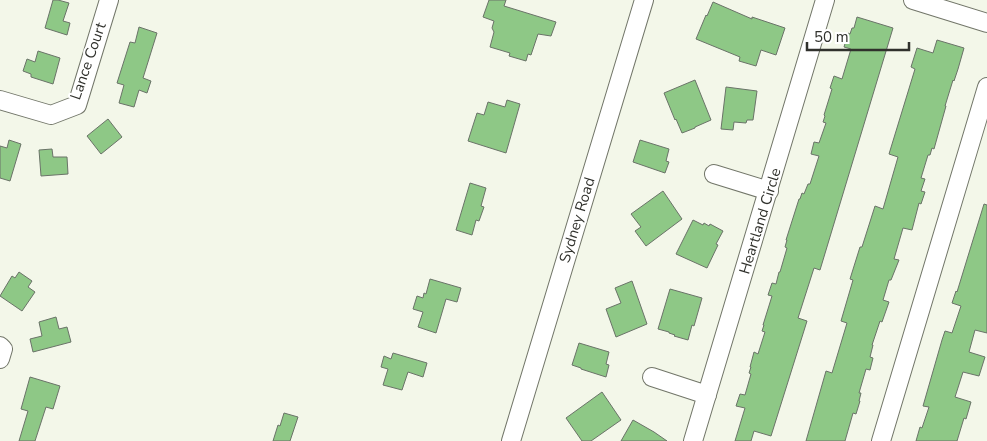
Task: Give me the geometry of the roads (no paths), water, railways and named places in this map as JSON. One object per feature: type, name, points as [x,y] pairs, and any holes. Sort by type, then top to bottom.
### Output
[{"type":"street","name":"Lance Court","points":[[0,100],[51,115],[77,105],[109,0]]},
{"type":"street","name":"Sydney Road","points":[[511,441],[644,0]]},
{"type":"street","name":"Heartland Circle","points":[[693,441],[825,0]]},
{"type":"street","points":[[918,1],[987,23]]},
{"type":"street","points":[[881,441],[987,86]]},
{"type":"street","points":[[714,174],[769,191]]},
{"type":"street","points":[[0,346],[3,349],[0,360]]},
{"type":"street","points":[[652,377],[707,395]]}]
